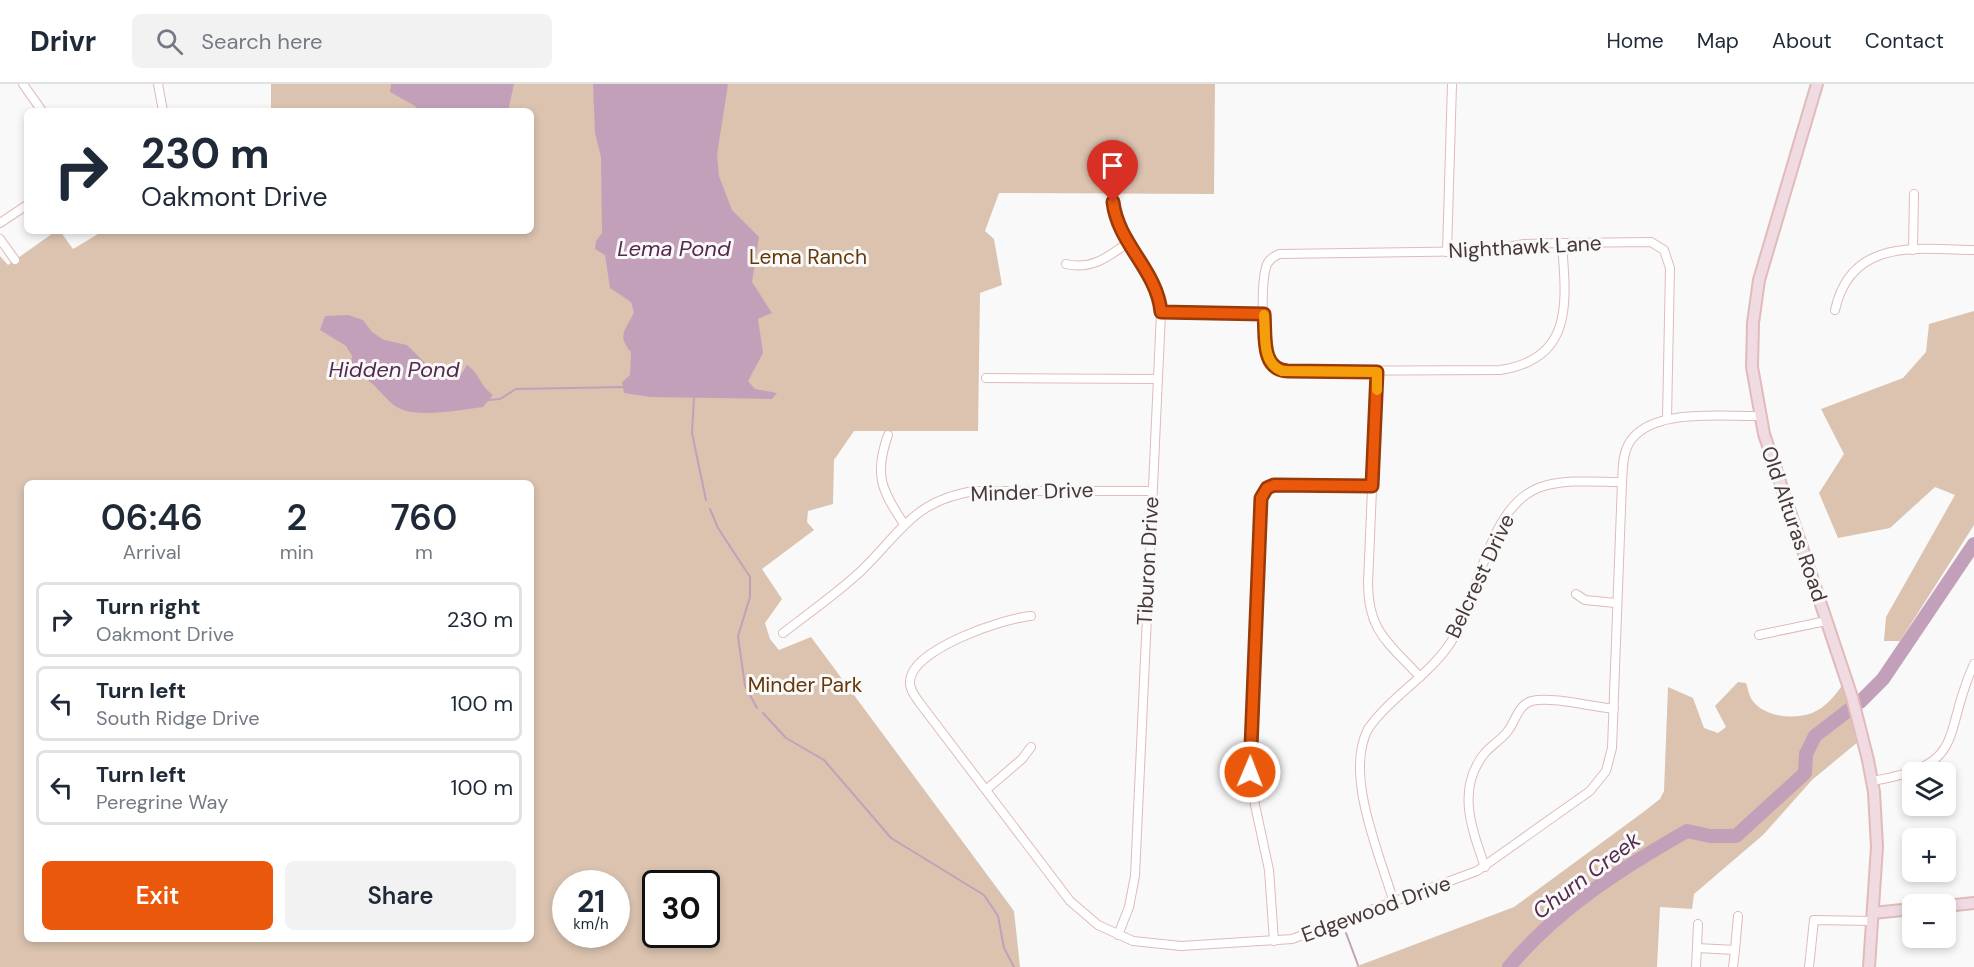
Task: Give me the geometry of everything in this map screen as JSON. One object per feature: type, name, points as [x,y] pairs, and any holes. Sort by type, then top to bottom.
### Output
[{"type":"main road","name":"Old Alturas Road","points":[[1817,84],[1756,296],[1752,348],[1759,416],[1774,471],[1847,682],[1864,739],[1872,781],[1877,847],[1869,967]]},
{"type":"main road","points":[[1956,905],[1974,903]]},
{"type":"main road","points":[[1873,917],[1902,911]]},
{"type":"street","points":[[23,84],[40,108]]},
{"type":"street","points":[[158,84],[162,108]]},
{"type":"street","points":[[1447,252],[1452,84]]},
{"type":"street","points":[[1913,250],[1914,194]]},
{"type":"street","name":"Tiburon Drive","points":[[1113,196],[1116,218],[1154,281],[1161,312],[1156,379],[1135,876],[1129,907],[1118,935]]},
{"type":"street","points":[[0,223],[24,207]]},
{"type":"street","points":[[0,239],[15,260]]},
{"type":"street","name":"Nighthawk Lane","points":[[1377,372],[1288,371],[1275,368],[1268,358],[1264,314],[1266,266],[1279,254],[1487,251],[1524,244],[1651,242],[1661,246],[1667,254],[1670,268],[1667,418]]},
{"type":"street","points":[[1066,264],[1090,266],[1129,243]]},
{"type":"street","points":[[1420,676],[1378,631],[1370,611],[1377,372],[1500,370],[1520,366],[1539,355],[1557,333],[1565,316],[1562,243]]},
{"type":"street","points":[[1835,310],[1844,281],[1854,270],[1881,255],[1913,250],[1974,250]]},
{"type":"street","points":[[1161,312],[1264,314]]},
{"type":"street","points":[[986,378],[1156,379]]},
{"type":"street","name":"Edgewood Drive","points":[[1031,616],[1001,620],[970,632],[919,665],[910,677],[910,686],[1070,902],[1089,918],[1118,935],[1141,943],[1167,946],[1274,941],[1302,936],[1485,867],[1593,789],[1606,771],[1611,757],[1624,456],[1632,439],[1647,427],[1667,418],[1759,416]]},
{"type":"street","points":[[888,435],[880,456],[879,472],[885,492],[904,524]]},
{"type":"street","name":"Belcrest Drive","points":[[1394,903],[1366,806],[1359,758],[1363,739],[1371,724],[1420,676],[1454,637],[1503,518],[1520,498],[1537,488],[1556,484],[1622,482]]},
{"type":"street","points":[[1274,941],[1269,870],[1250,772],[1260,503],[1265,491],[1274,485],[1372,486]]},
{"type":"street","name":"Minder Drive","points":[[783,633],[857,574],[904,524],[935,503],[975,491],[1152,491]]},
{"type":"street","points":[[1576,594],[1585,600],[1616,603]]},
{"type":"street","points":[[1759,635],[1826,621]]},
{"type":"street","points":[[1872,781],[1915,771],[1944,750],[1954,732],[1974,664]]},
{"type":"street","points":[[1485,867],[1469,817],[1470,778],[1483,755],[1508,731],[1522,707],[1532,701],[1545,700],[1614,709]]},
{"type":"street","points":[[987,789],[1022,759],[1031,747]]},
{"type":"street","points":[[1733,967],[1738,916]]},
{"type":"street","points":[[1809,967],[1814,920],[1873,917]]},
{"type":"street","points":[[1696,967],[1698,924]]},
{"type":"street","points":[[1697,948],[1735,950]]},
{"type":"green space","points":[[271,84],[1215,84],[1214,194],[999,193],[985,231],[994,239],[1002,285],[980,293],[978,431],[854,431],[834,460],[833,504],[808,511],[807,522],[814,530],[762,569],[782,599],[765,623],[770,639],[779,650],[811,637],[1014,911],[1020,967],[0,967],[0,256],[8,265],[52,234],[62,234],[73,249],[98,234],[534,234],[534,108],[271,108]]},
{"type":"green space","points":[[1974,311],[1974,525],[1900,641],[1884,641],[1886,617],[1955,495],[1935,487],[1890,528],[1838,538],[1819,493],[1844,454],[1821,409],[1903,378],[1926,352],[1929,324]]},
{"type":"green space","points":[[1738,682],[1746,683],[1751,698],[1757,706],[1780,716],[1805,715],[1817,711],[1830,701],[1843,684],[1859,741],[1812,780],[1763,835],[1694,894],[1692,909],[1660,907],[1657,967],[1355,967],[1514,907],[1642,813],[1660,799],[1664,791],[1668,687],[1693,698],[1704,728],[1718,733],[1726,727],[1715,706]]},
{"type":"water","points":[[391,84],[514,84],[509,108],[416,108],[390,92]]},
{"type":"water","name":"Lema Pond","points":[[593,84],[728,84],[717,155],[719,176],[732,210],[759,237],[752,282],[772,313],[758,319],[763,353],[748,381],[755,389],[777,393],[772,399],[650,397],[624,393],[622,382],[630,375],[631,352],[623,336],[634,312],[631,302],[610,288],[605,255],[595,249],[596,241],[602,233],[601,157],[595,133]]},
{"type":"water","name":"Hidden Pond","points":[[348,315],[363,320],[372,332],[384,340],[407,345],[427,365],[462,373],[467,365],[493,395],[483,407],[432,413],[403,410],[389,401],[365,378],[350,374],[352,356],[346,346],[320,330],[325,316]]},
{"type":"waterway","points":[[489,400],[500,399],[516,389],[625,387]]},
{"type":"waterway","points":[[694,397],[692,433],[706,500]]},
{"type":"waterway","points":[[710,509],[718,528],[750,577],[750,597],[738,636],[745,686],[757,708]]},
{"type":"waterway","name":"Churn Creek","points":[[1860,702],[1883,679],[1974,544]]},
{"type":"waterway","name":"Churn Creek","points":[[1509,967],[1548,926],[1569,908],[1615,875],[1687,831],[1710,836],[1736,836],[1805,773],[1806,754],[1815,736],[1850,709]]},
{"type":"waterway","points":[[763,713],[786,738],[824,760],[891,838],[984,895],[998,916],[1004,948],[1014,967]]},
{"type":"waterway","points":[[1346,933],[1358,965]]},
{"type":"slow traffic","points":[[1264,315],[1268,358],[1275,368],[1282,371],[1377,372],[1377,390]]},
{"type":"route","points":[[1113,202],[1120,229],[1154,281],[1161,312],[1264,314],[1268,358],[1275,368],[1282,371],[1377,372],[1372,486],[1274,485],[1267,488],[1261,498],[1250,772]]},
{"type":"park label","name":"Lema Ranch","points":[[808,257]]},
{"type":"park label","name":"Minder Park","points":[[805,685]]}]
